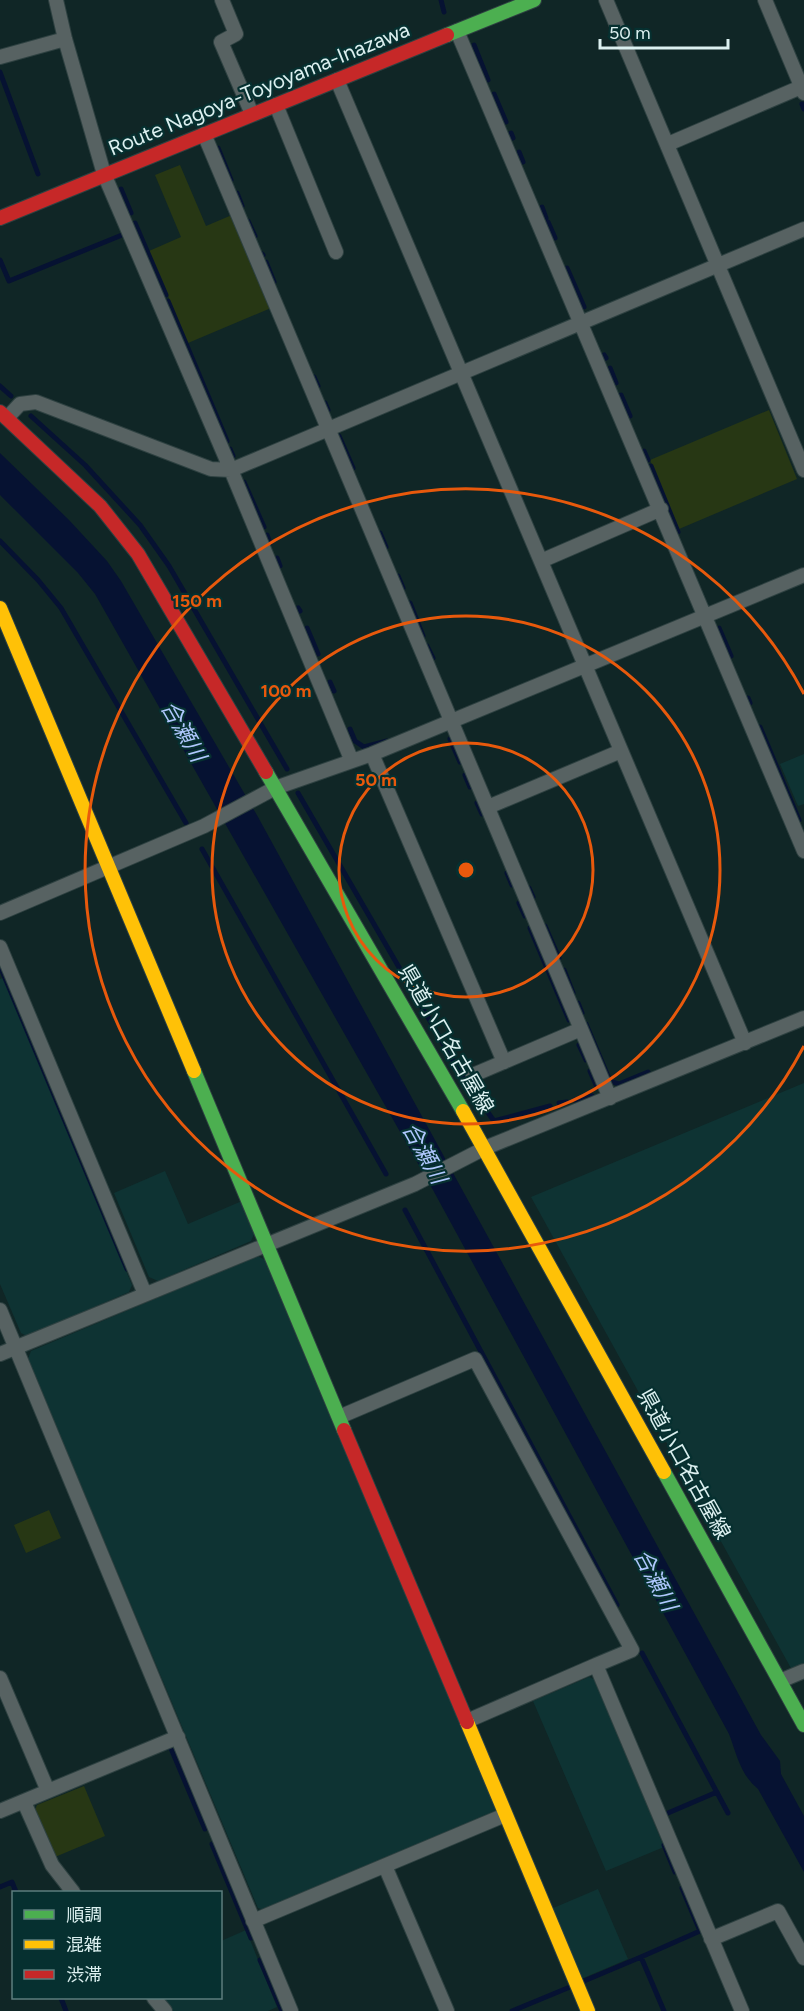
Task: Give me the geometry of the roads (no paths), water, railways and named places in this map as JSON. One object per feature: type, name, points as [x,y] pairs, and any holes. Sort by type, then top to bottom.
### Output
[{"type":"main road","name":"Route Nagoya-Toyoyama-Inazawa","points":[[0,218],[457,31],[511,4],[534,0]]},
{"type":"main road","name":"県道小口名古屋線","points":[[3,415],[100,506],[138,554],[485,1148],[804,1725]]},
{"type":"main road","points":[[0,608],[588,2011]]},
{"type":"street","points":[[56,0],[65,39],[105,174],[351,759]]},
{"type":"street","points":[[222,0],[236,34],[221,42],[252,114]]},
{"type":"street","points":[[606,0],[804,470]]},
{"type":"street","points":[[668,144],[803,90],[765,0]]},
{"type":"street","points":[[457,31],[804,851]]},
{"type":"street","points":[[0,57],[65,39]]},
{"type":"street","points":[[337,80],[745,1043]]},
{"type":"street","points":[[276,105],[336,252]]},
{"type":"street","points":[[204,134],[610,1098]]},
{"type":"street","points":[[3,415],[20,404],[36,402],[211,469],[231,470],[804,229]]},
{"type":"street","points":[[541,561],[661,509]]},
{"type":"street","points":[[0,913],[211,823],[275,788],[351,759],[372,754],[804,575]]},
{"type":"street","points":[[488,807],[621,751]]},
{"type":"street","points":[[372,754],[504,1062]]},
{"type":"street","points":[[0,947],[145,1294]]},
{"type":"street","points":[[0,1354],[266,1243],[415,1184],[468,1155],[804,1018]]},
{"type":"street","points":[[473,1075],[580,1029]]},
{"type":"street","points":[[0,1310],[291,2011]]},
{"type":"street","points":[[339,1417],[475,1359],[632,1650],[466,1721]]},
{"type":"street","points":[[596,1665],[742,2011]]},
{"type":"street","points":[[780,1681],[804,1671]]},
{"type":"street","points":[[0,1678],[48,1791]]},
{"type":"street","points":[[0,1811],[178,1737]]},
{"type":"street","points":[[24,1802],[52,1865],[72,1891]]},
{"type":"street","points":[[253,1921],[506,1815]]},
{"type":"street","points":[[385,1866],[447,2011]]},
{"type":"street","points":[[711,1939],[778,1911],[804,1959]]},
{"type":"street","points":[[155,1999],[165,2011]]},
{"type":"water","name":"合瀬川","points":[[0,453],[69,520],[107,561],[121,581],[258,817],[761,1735],[780,1761],[781,1774],[804,1816],[804,1872],[758,1789],[743,1771],[729,1734],[433,1190],[95,594],[78,573],[0,495]]},
{"type":"waterway","points":[[441,0],[444,12]]},
{"type":"waterway","points":[[474,45],[488,80]]},
{"type":"waterway","points":[[0,72],[38,174]]},
{"type":"waterway","points":[[494,94],[506,122]]},
{"type":"waterway","points":[[802,104],[804,109]]},
{"type":"waterway","points":[[511,133],[513,138]]},
{"type":"waterway","points":[[218,148],[231,180]]},
{"type":"waterway","points":[[519,152],[523,162]]},
{"type":"waterway","points":[[121,189],[131,213]]},
{"type":"waterway","points":[[237,193],[242,206]]},
{"type":"waterway","points":[[542,207],[546,218]]},
{"type":"waterway","points":[[248,221],[255,236]]},
{"type":"waterway","points":[[548,222],[555,238]]},
{"type":"waterway","points":[[135,223],[166,295]]},
{"type":"waterway","points":[[0,260],[9,281],[122,235]]},
{"type":"waterway","points":[[266,262],[274,282]]},
{"type":"waterway","points":[[567,268],[584,307]]},
{"type":"waterway","points":[[168,301],[227,441]]},
{"type":"waterway","points":[[610,368],[616,383]]},
{"type":"waterway","points":[[314,377],[318,386]]},
{"type":"waterway","points":[[0,386],[11,396]]},
{"type":"waterway","points":[[621,395],[630,416]]},
{"type":"waterway","points":[[325,403],[328,410]]},
{"type":"waterway","points":[[31,416],[85,465],[140,525],[169,566],[287,769]]},
{"type":"waterway","points":[[339,436],[353,468]]},
{"type":"waterway","points":[[230,449],[233,456]]},
{"type":"waterway","points":[[644,451],[648,460]]},
{"type":"waterway","points":[[651,466],[678,532]]},
{"type":"waterway","points":[[244,482],[264,527]]},
{"type":"waterway","points":[[380,533],[386,547]]},
{"type":"waterway","points":[[267,535],[270,543]]},
{"type":"waterway","points":[[0,541],[38,580],[61,608],[186,823]]},
{"type":"waterway","points":[[277,558],[280,566]]},
{"type":"waterway","points":[[398,576],[403,588]]},
{"type":"waterway","points":[[410,603],[423,636]]},
{"type":"waterway","points":[[307,628],[318,654]]},
{"type":"waterway","points":[[719,628],[731,656]]},
{"type":"waterway","points":[[427,646],[433,658]]},
{"type":"waterway","points":[[330,682],[334,691]]},
{"type":"waterway","points":[[748,698],[750,703]]},
{"type":"waterway","points":[[760,727],[799,820]]},
{"type":"waterway","points":[[350,729],[355,741],[364,747],[387,741]]},
{"type":"waterway","points":[[450,739],[460,762]]},
{"type":"waterway","points":[[465,775],[470,787]]},
{"type":"waterway","points":[[298,793],[462,1076],[494,1121],[550,1106]]},
{"type":"waterway","points":[[477,803],[482,814]]},
{"type":"waterway","points":[[202,849],[386,1174]]},
{"type":"waterway","points":[[507,873],[512,885]]},
{"type":"waterway","points":[[529,888],[533,897]]},
{"type":"waterway","points":[[519,903],[525,916]]},
{"type":"waterway","points":[[545,926],[559,958]]},
{"type":"waterway","points":[[530,928],[569,1020]]},
{"type":"waterway","points":[[0,966],[127,1269]]},
{"type":"waterway","points":[[564,970],[573,993]]},
{"type":"waterway","points":[[578,1003],[582,1013]]},
{"type":"waterway","points":[[586,1024],[610,1081]]},
{"type":"waterway","points":[[579,1045],[586,1060]]},
{"type":"waterway","points":[[590,1071],[597,1087]]},
{"type":"waterway","points":[[610,1081],[619,1084],[648,1072]]},
{"type":"waterway","points":[[575,1100],[592,1096]]},
{"type":"waterway","points":[[559,1103],[567,1102]]},
{"type":"waterway","points":[[405,1210],[617,1605]]},
{"type":"waterway","points":[[642,1653],[728,1813]]},
{"type":"waterway","points":[[166,1748],[170,1746],[205,1829]]},
{"type":"waterway","points":[[668,1813],[717,1792]]},
{"type":"waterway","points":[[212,1844],[251,1938]]},
{"type":"waterway","points":[[664,1845],[675,1872]]},
{"type":"waterway","points":[[0,1887],[12,1882],[16,1891]]},
{"type":"waterway","points":[[641,1957],[700,1931],[682,1888]]},
{"type":"waterway","points":[[584,1981],[641,1957],[664,2011]]},
{"type":"waterway","points":[[260,1960],[282,2011]]},
{"type":"waterway","points":[[512,2011],[570,1987]]},
{"type":"waterway","points":[[61,1999],[66,2011]]}]
